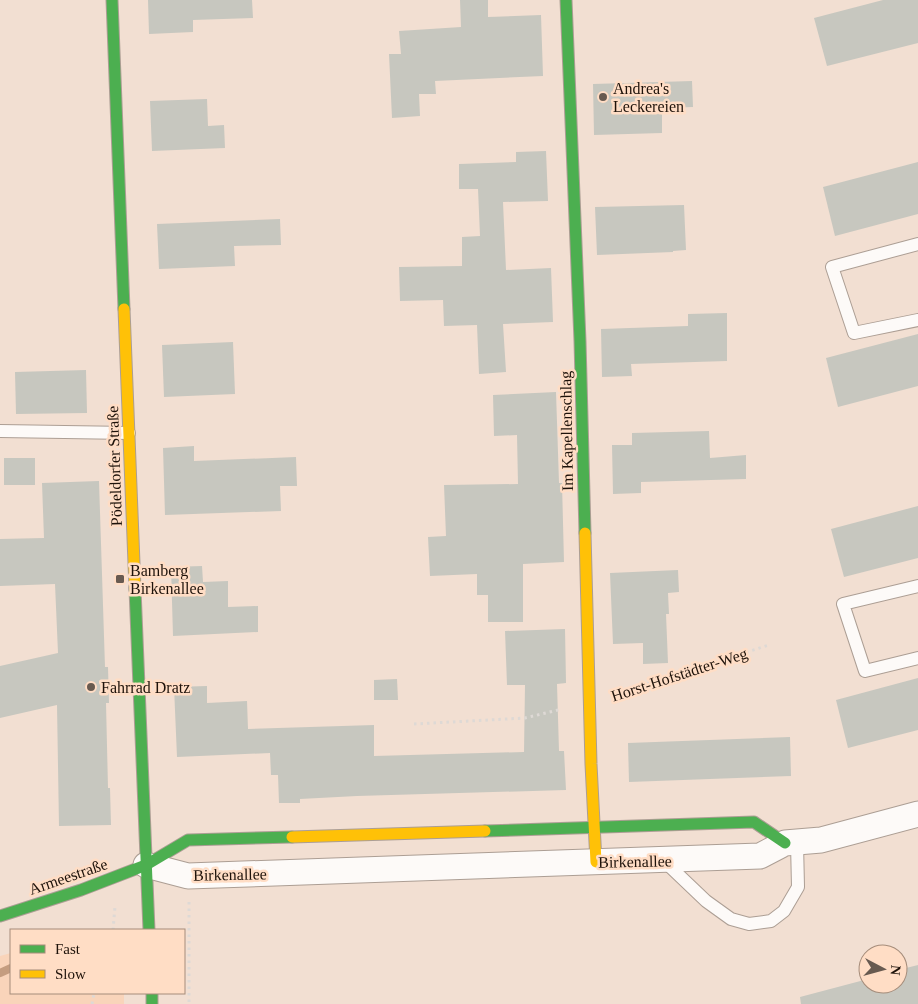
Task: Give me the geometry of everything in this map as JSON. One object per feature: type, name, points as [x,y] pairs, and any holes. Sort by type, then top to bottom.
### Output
[{"type":"street","name":"Pödeldorfer Straße","points":[[112,0],[149,929]]},
{"type":"street","name":"Im Kapellenschlag","points":[[566,0],[580,341],[596,862]]},
{"type":"street","name":"Birkenallee","points":[[146,865],[188,876],[760,856],[791,843],[821,840],[918,814]]},
{"type":"street","name":"Birkenallee","points":[[146,865],[188,840],[594,826],[754,822],[791,843]]},
{"type":"street","name":"Armeestraße","points":[[0,916],[81,890],[146,865]]},
{"type":"lane","points":[[918,244],[832,267],[854,333],[918,320]]},
{"type":"lane","points":[[0,431],[129,433]]},
{"type":"lane","points":[[918,586],[843,604],[865,671],[918,658]]},
{"type":"lane","points":[[663,860],[706,901],[731,919],[750,924],[771,921],[784,911],[798,887],[791,843]]},
{"type":"path","name":"Horst-Hofstädter-Weg","points":[[414,724],[525,718],[590,703],[769,645]]},
{"type":"path","points":[[188,876],[189,1004]]},
{"type":"shaded area","points":[[10,953],[10,994],[124,994],[124,1004],[0,1004],[0,956]]},
{"type":"building","points":[[148,0],[252,0],[253,18],[193,20],[193,32],[149,34]]},
{"type":"building","points":[[460,0],[488,0],[488,17],[541,15],[543,76],[435,81],[436,94],[419,94],[420,116],[392,118],[389,54],[401,54],[399,31],[461,27]]},
{"type":"building","points":[[883,0],[918,0],[918,43],[827,66],[814,18]]},
{"type":"building","points":[[692,81],[693,107],[662,108],[662,133],[594,135],[593,84]]},
{"type":"building","points":[[207,99],[208,126],[224,125],[225,148],[152,151],[150,101]]},
{"type":"building","points":[[546,151],[548,201],[503,202],[506,270],[551,268],[553,322],[503,324],[506,372],[479,374],[477,325],[444,326],[443,300],[400,301],[399,267],[462,266],[462,237],[480,236],[478,189],[459,189],[459,164],[516,162],[516,152]]},
{"type":"building","points":[[918,162],[918,214],[835,236],[823,187]]},
{"type":"building","points":[[684,205],[686,250],[597,255],[595,207]]},
{"type":"building","points":[[280,219],[281,245],[234,246],[235,266],[159,269],[157,224]]},
{"type":"building","points":[[727,313],[727,361],[631,364],[632,376],[602,377],[601,329],[688,326],[688,314]]},
{"type":"building","points":[[918,334],[918,386],[838,407],[826,358]]},
{"type":"building","points":[[233,342],[235,394],[164,397],[162,345]]},
{"type":"building","points":[[86,370],[87,413],[16,414],[15,372]]},
{"type":"building","points":[[556,392],[559,483],[562,483],[564,562],[523,564],[523,622],[488,622],[488,595],[477,595],[477,574],[430,576],[428,537],[446,536],[444,485],[518,484],[517,435],[494,436],[493,395]]},
{"type":"building","points":[[709,431],[710,458],[746,455],[746,479],[641,482],[641,493],[613,494],[612,445],[632,445],[632,433]]},
{"type":"building","points":[[194,446],[194,461],[296,457],[297,486],[280,486],[281,511],[165,515],[163,448]]},
{"type":"building","points":[[4,458],[35,458],[35,485],[4,485]]},
{"type":"building","points":[[99,481],[105,667],[108,667],[109,703],[106,703],[111,825],[59,826],[57,705],[0,718],[0,666],[58,653],[55,584],[0,586],[0,539],[44,538],[42,483]]},
{"type":"building","points":[[918,506],[918,558],[844,577],[831,529]]},
{"type":"building","points":[[202,566],[203,582],[228,581],[228,607],[258,606],[258,632],[173,636],[171,567]]},
{"type":"building","points":[[678,570],[679,592],[668,593],[669,614],[666,614],[668,663],[643,664],[643,643],[613,644],[610,573]]},
{"type":"building","points":[[565,629],[566,683],[557,684],[559,751],[564,751],[566,790],[357,796],[300,799],[300,803],[279,803],[278,775],[271,775],[270,753],[177,757],[174,687],[207,686],[207,703],[247,701],[248,729],[374,725],[374,756],[524,752],[525,685],[507,685],[505,631]]},
{"type":"building","points":[[918,678],[918,730],[848,748],[836,700]]},
{"type":"building","points":[[397,679],[398,700],[374,700],[374,680]]},
{"type":"building","points":[[790,737],[791,776],[629,782],[628,743]]},
{"type":"building","points":[[918,965],[918,1004],[801,1004],[800,997],[858,982],[858,994],[908,994],[908,968]]},
{"type":"waterway","points":[[0,973],[10,968]]},
{"type":"traffic: fast","points":[[112,0],[124,309]]},
{"type":"traffic: fast","points":[[566,0],[580,341],[585,533]]},
{"type":"traffic: fast","points":[[135,589],[149,929]]},
{"type":"traffic: fast","points":[[485,831],[754,822],[785,843]]},
{"type":"traffic: fast","points":[[0,916],[81,890],[146,865],[188,840],[292,837]]},
{"type":"traffic: fast","points":[[152,994],[152,1004]]},
{"type":"traffic: slow","points":[[124,309],[135,589]]},
{"type":"traffic: slow","points":[[585,533],[591,764],[596,862]]},
{"type":"traffic: slow","points":[[292,837],[485,831]]},
{"type":"place","name":"Andrea's Leckereien","points":[[603,97]]},
{"type":"place","name":"Bamberg Birkenallee","points":[[120,579]]},
{"type":"place","name":"Fahrrad Dratz","points":[[91,687]]}]
